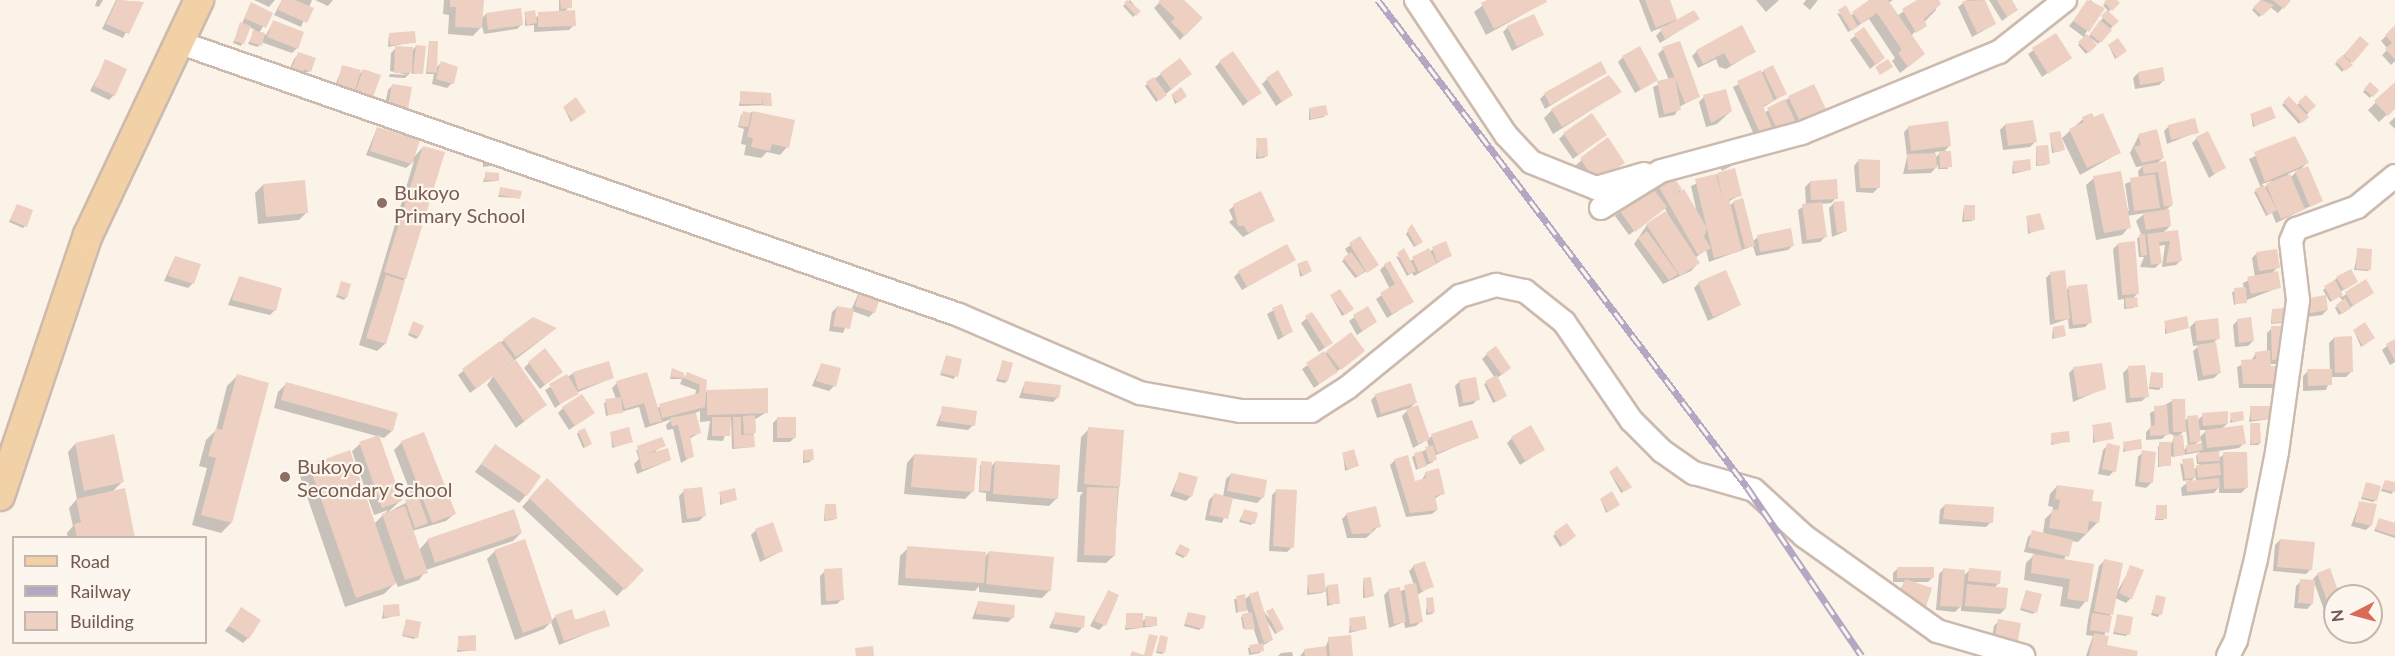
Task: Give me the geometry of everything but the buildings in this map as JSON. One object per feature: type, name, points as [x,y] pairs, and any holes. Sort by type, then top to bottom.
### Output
[{"type":"main road","points":[[0,496],[88,236],[199,0]]},
{"type":"street","points":[[1416,0],[1506,135],[1531,162],[1596,188],[1802,133],[1912,89],[1999,52],[2065,0]]},
{"type":"street","points":[[178,42],[959,315],[1140,393],[1241,411],[1311,411],[1364,375],[1460,296],[1496,285],[1525,291],[1564,322],[1631,420],[1662,451],[1694,473],[1754,490],[1812,542],[1937,631],[2023,656]]},
{"type":"street","points":[[1601,208],[1661,171]]},
{"type":"street","points":[[2228,656],[2236,640],[2256,559],[2277,452],[2298,300],[2291,241],[2296,229],[2357,207],[2395,176]]},
{"type":"railway","points":[[1378,0],[1747,487],[1862,656]]},
{"type":"place","name":"Bukoyo Primary School","points":[[382,203]]},
{"type":"place","name":"Bukoyo Secondary School","points":[[285,477]]}]
